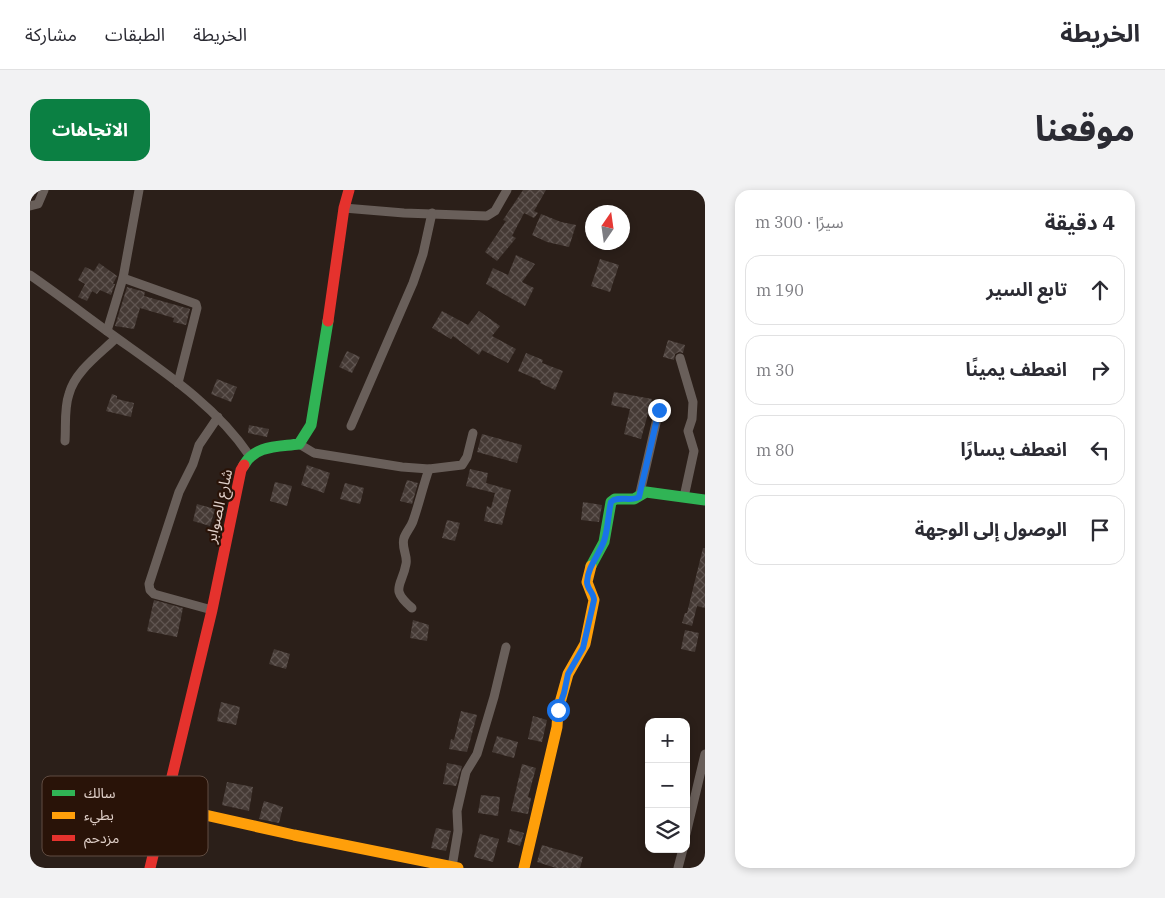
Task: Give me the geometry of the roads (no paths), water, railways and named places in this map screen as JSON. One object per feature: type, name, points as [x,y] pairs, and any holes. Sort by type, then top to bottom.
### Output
[{"type":"street","points":[[30,206],[38,204],[44,190]]},
{"type":"street","points":[[107,331],[122,278],[139,190]]},
{"type":"street","points":[[349,190],[344,208],[315,411],[311,425],[299,444],[307,450],[322,454],[428,469],[462,465],[467,457],[473,433]]},
{"type":"street","points":[[344,208],[404,213],[487,216],[495,211],[507,190]]},
{"type":"street","points":[[351,426],[414,283],[432,213]]},
{"type":"street","points":[[30,275],[178,383],[218,417],[250,455]]},
{"type":"street","points":[[122,278],[196,304],[197,308],[178,383]]},
{"type":"street","points":[[65,441],[67,400],[72,385],[81,372],[116,338]]},
{"type":"street","points":[[680,358],[693,402],[692,419],[688,431],[694,451],[684,496]]},
{"type":"street","points":[[639,497],[659,410]]},
{"type":"street","points":[[212,610],[154,594],[150,590],[149,584],[179,492],[200,445],[218,417]]},
{"type":"street","name":"شارع الصوابر","points":[[172,776],[212,610],[241,470],[250,455],[258,450],[299,444]]},
{"type":"street","points":[[412,608],[402,599],[398,584],[407,562],[403,551],[403,540],[412,523],[428,469]]},
{"type":"street","points":[[524,868],[558,723],[558,710],[568,674],[584,644],[594,600],[587,582],[593,561],[604,542],[611,502],[616,499],[634,499],[646,492],[705,500]]},
{"type":"street","points":[[208,816],[422,864],[455,867],[458,831],[457,811],[466,772],[477,754],[506,647]]},
{"type":"street","points":[[690,819],[705,754]]},
{"type":"street","points":[[678,868],[682,853]]}]
